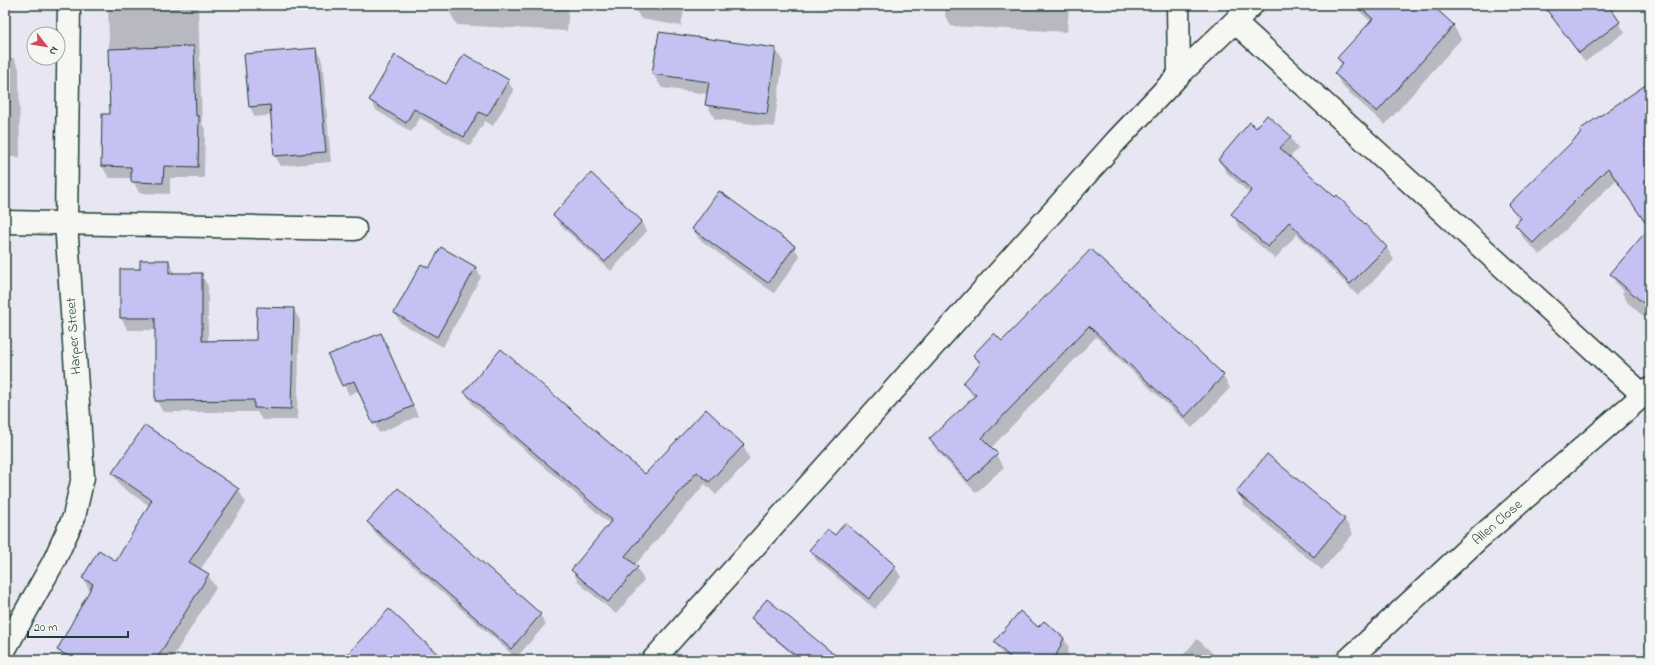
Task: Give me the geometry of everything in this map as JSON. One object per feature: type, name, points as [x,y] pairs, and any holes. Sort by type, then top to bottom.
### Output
[{"type":"street","name":"Harper Street","points":[[5,649],[54,561],[74,518],[83,478],[66,222],[69,5]]},
{"type":"street","points":[[1178,5],[1178,75]]},
{"type":"street","points":[[653,660],[1102,158],[1178,75],[1252,5]]},
{"type":"street","points":[[1235,22],[1647,392]]},
{"type":"street","points":[[5,222],[66,222],[355,229]]},
{"type":"street","name":"Allen Close","points":[[1348,660],[1477,540],[1647,392]]},
{"type":"building","points":[[1358,5],[1432,5],[1454,25],[1377,112],[1334,73],[1343,63],[1337,58],[1373,19]]},
{"type":"building","points":[[1543,5],[1608,5],[1620,22],[1579,53]]},
{"type":"building","points":[[659,32],[776,48],[767,114],[705,105],[709,82],[652,74]]},
{"type":"building","points":[[194,46],[196,116],[199,116],[198,167],[164,166],[163,183],[131,182],[131,167],[101,166],[102,114],[110,114],[108,49]]},
{"type":"building","points":[[317,48],[326,152],[274,156],[270,105],[249,107],[244,54]]},
{"type":"building","points":[[464,54],[509,80],[487,116],[479,112],[464,137],[414,109],[406,123],[369,100],[395,55],[446,84]]},
{"type":"building","points":[[1650,82],[1650,309],[1610,274],[1649,228],[1608,168],[1533,243],[1515,225],[1521,218],[1508,205],[1581,133],[1579,130]]},
{"type":"building","points":[[1267,115],[1291,136],[1280,148],[1335,197],[1337,195],[1387,247],[1350,284],[1289,222],[1268,247],[1231,214],[1252,190],[1218,160],[1250,122],[1256,128]]},
{"type":"building","points":[[591,173],[642,221],[605,262],[553,215]]},
{"type":"building","points":[[719,191],[795,246],[768,283],[692,229]]},
{"type":"building","points":[[441,247],[476,267],[437,337],[394,313],[421,264],[429,268]]},
{"type":"building","points":[[1091,249],[1224,375],[1185,417],[1089,326],[982,438],[998,454],[968,481],[929,439],[976,395],[963,383],[981,363],[973,355],[994,333],[1002,341]]},
{"type":"building","points":[[140,260],[169,260],[169,273],[202,273],[202,341],[256,340],[257,307],[294,308],[291,409],[254,408],[254,400],[155,401],[155,318],[120,318],[120,269],[140,269]]},
{"type":"building","points":[[381,333],[413,406],[373,424],[354,381],[342,386],[328,355]]},
{"type":"building","points":[[501,349],[645,474],[706,409],[744,445],[709,482],[697,472],[625,556],[638,567],[608,602],[571,570],[612,520],[464,392]]},
{"type":"building","points":[[145,425],[239,489],[189,562],[209,574],[156,660],[76,660],[57,650],[93,584],[82,578],[99,550],[116,561],[152,500],[112,473]]},
{"type":"building","points":[[1267,454],[1345,519],[1314,557],[1236,492]]},
{"type":"building","points":[[398,488],[541,614],[511,649],[367,522]]},
{"type":"building","points":[[845,523],[896,566],[869,599],[809,550],[827,529],[835,535]]},
{"type":"building","points":[[767,599],[841,660],[801,660],[751,618]]},
{"type":"building","points":[[389,609],[444,660],[342,660]]},
{"type":"building","points":[[1020,611],[1038,627],[1044,621],[1064,638],[1054,660],[1013,660],[994,642]]}]
